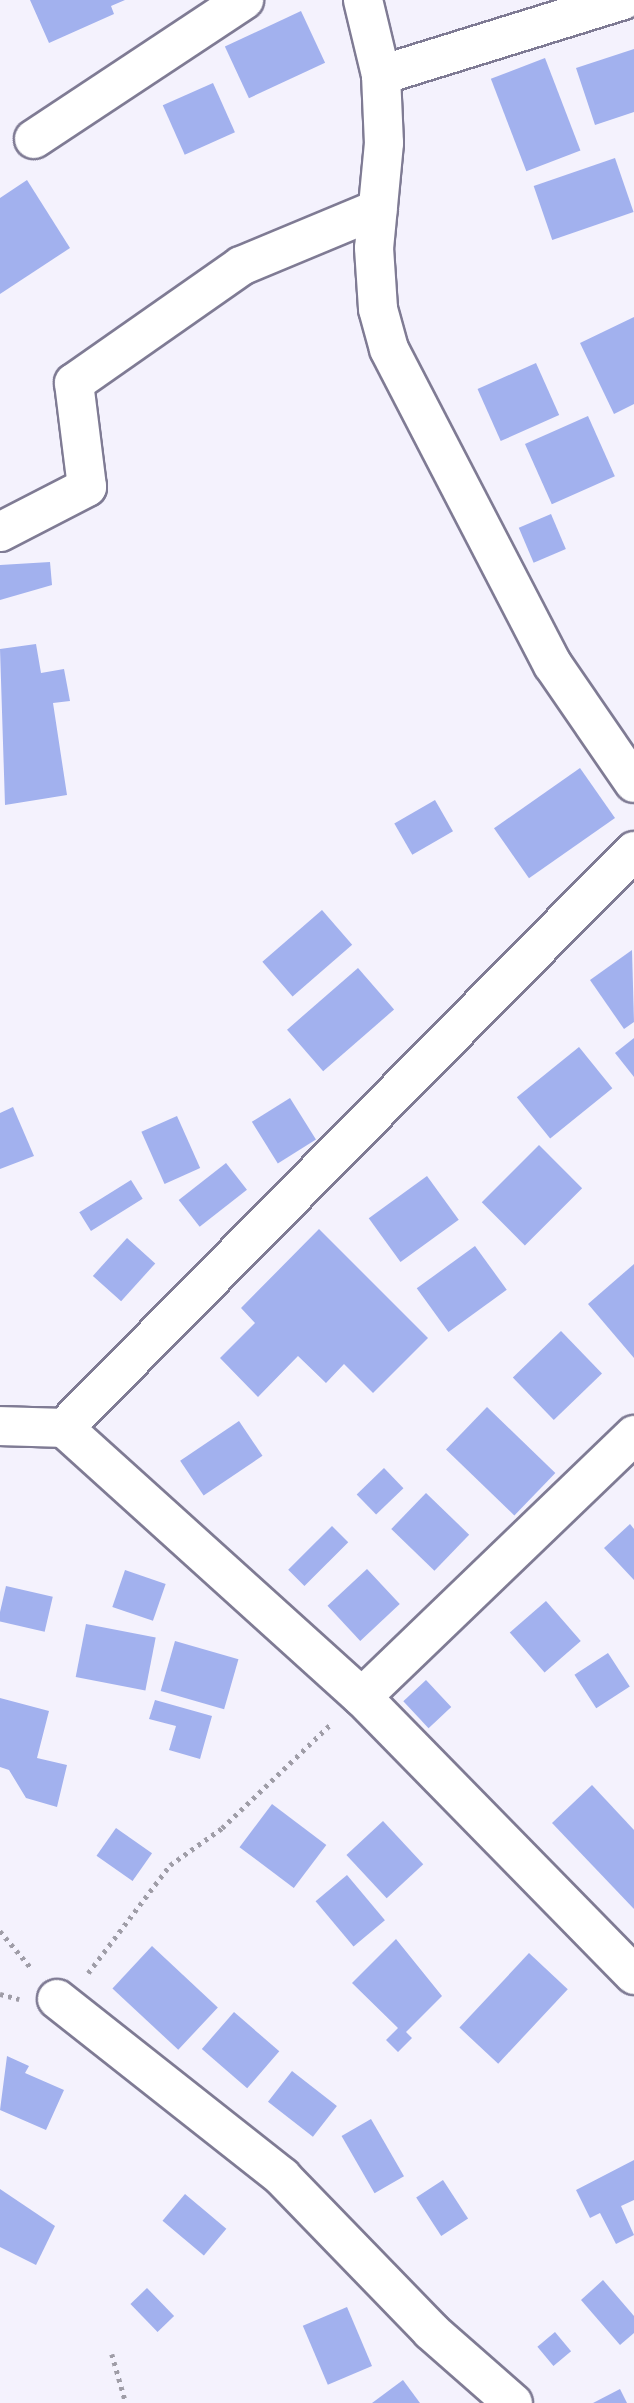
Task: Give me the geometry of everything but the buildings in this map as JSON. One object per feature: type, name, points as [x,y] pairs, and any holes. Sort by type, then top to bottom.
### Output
[{"type":"street","points":[[34,139],[244,0]]},
{"type":"street","points":[[363,0],[381,75],[378,309],[389,349],[553,665],[634,783]]},
{"type":"street","points":[[381,75],[624,0]]},
{"type":"street","points":[[0,532],[87,487],[74,383],[241,265],[378,209]]},
{"type":"street","points":[[64,1428],[634,851]]},
{"type":"street","points":[[0,1426],[64,1428],[362,1697],[634,1975]]},
{"type":"street","points":[[362,1697],[634,1435]]},
{"type":"street","points":[[57,1999],[282,2177],[431,2331],[513,2403]]},
{"type":"path","points":[[0,1994],[57,1999],[85,1977],[170,1865],[222,1828],[362,1697]]},
{"type":"path","points":[[0,1931],[57,1999]]},
{"type":"path","points":[[112,2354],[126,2403]]}]
